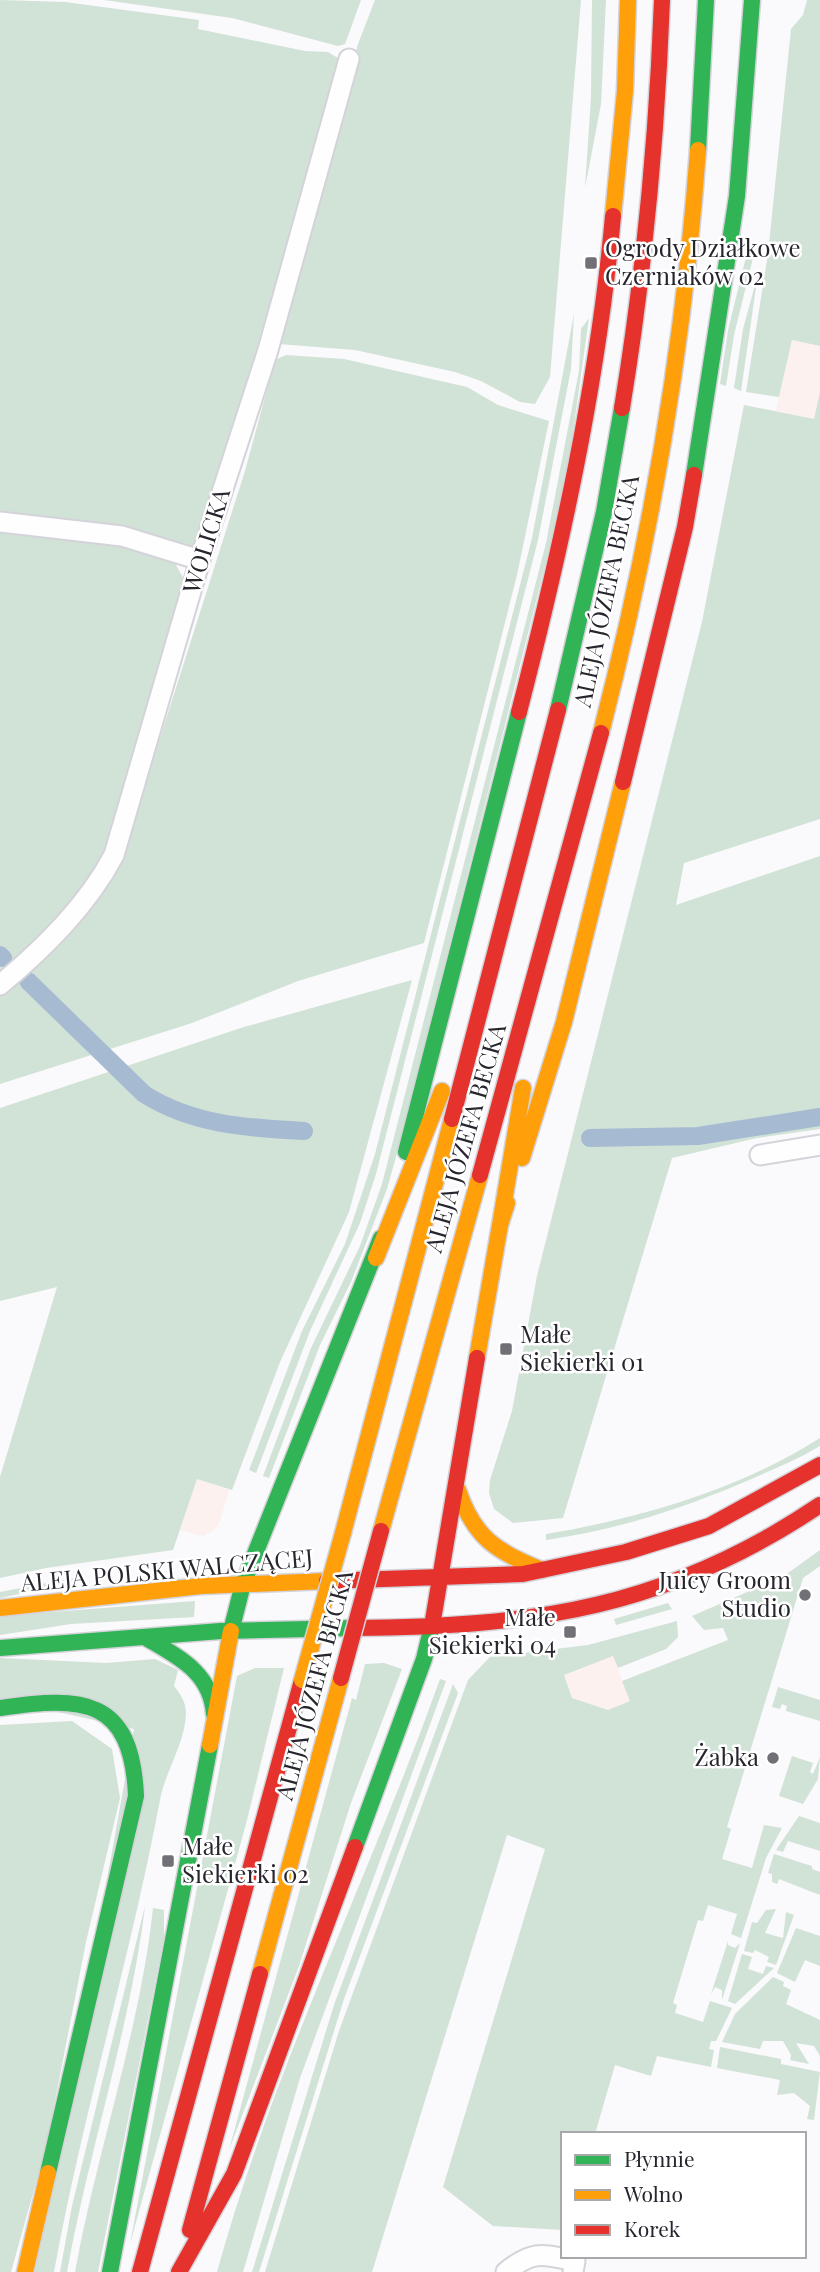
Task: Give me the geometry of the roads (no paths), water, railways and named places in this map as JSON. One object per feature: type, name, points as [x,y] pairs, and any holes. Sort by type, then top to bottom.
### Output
[{"type":"main road","points":[[376,1258],[540,632],[570,501],[608,272],[625,91],[628,0]]},
{"type":"main road","name":"ALEJA JÓZEFA BECKA","points":[[140,2272],[343,1532],[575,648],[604,512],[633,341],[659,83],[662,0]]},
{"type":"main road","name":"ALEJA JÓZEFA BECKA","points":[[179,2272],[620,658],[648,525],[692,230],[708,0]]},
{"type":"main road","points":[[500,1225],[564,1022],[685,527],[737,196],[752,0]]},
{"type":"main road","points":[[179,2272],[234,2174],[425,1659],[457,1487],[529,1056],[542,951]]},
{"type":"main road","points":[[110,2272],[135,2155],[231,1631],[243,1584],[490,973]]},
{"type":"main road","name":"ALEJA POLSKI WALCZĄCEJ","points":[[0,1608],[201,1586],[523,1574],[626,1552],[709,1526],[820,1465]]},
{"type":"main road","points":[[457,1487],[469,1521],[484,1540],[516,1560],[542,1570]]},
{"type":"main road","points":[[0,1647],[148,1639],[231,1631],[512,1622],[632,1598],[690,1579],[820,1506]]},
{"type":"main road","points":[[148,1639],[190,1665],[210,1686],[215,1704],[214,1735]]},
{"type":"main road","points":[[0,1707],[62,1701],[98,1710],[121,1730],[134,1756],[136,1773],[136,1796],[25,2272]]},
{"type":"street","name":"WOLICKA","points":[[0,985],[77,911],[103,877],[114,855],[200,560],[268,349],[349,59]]},
{"type":"street","points":[[0,522],[122,536],[200,560]]},
{"type":"street","points":[[760,1155],[820,1145]]},
{"type":"street","points":[[506,2272],[526,2256],[535,2254],[574,2267]]},
{"type":"waterway","points":[[0,955],[3,958]]},
{"type":"waterway","points":[[28,981],[144,1094],[201,1119],[304,1131]]},
{"type":"waterway","points":[[590,1138],[698,1136],[820,1117]]},
{"type":"place","name":"Ogrody Działkowe Czerniaków 02","points":[[591,263]]},
{"type":"place","name":"Małe Siekierki 01","points":[[506,1349]]},
{"type":"place","name":"Juicy Groom Studio","points":[[805,1595]]},
{"type":"place","name":"Małe Siekierki 04","points":[[570,1632]]},
{"type":"place","name":"Żabka","points":[[773,1758]]},
{"type":"place","name":"Małe Siekierki 02","points":[[168,1861]]}]
